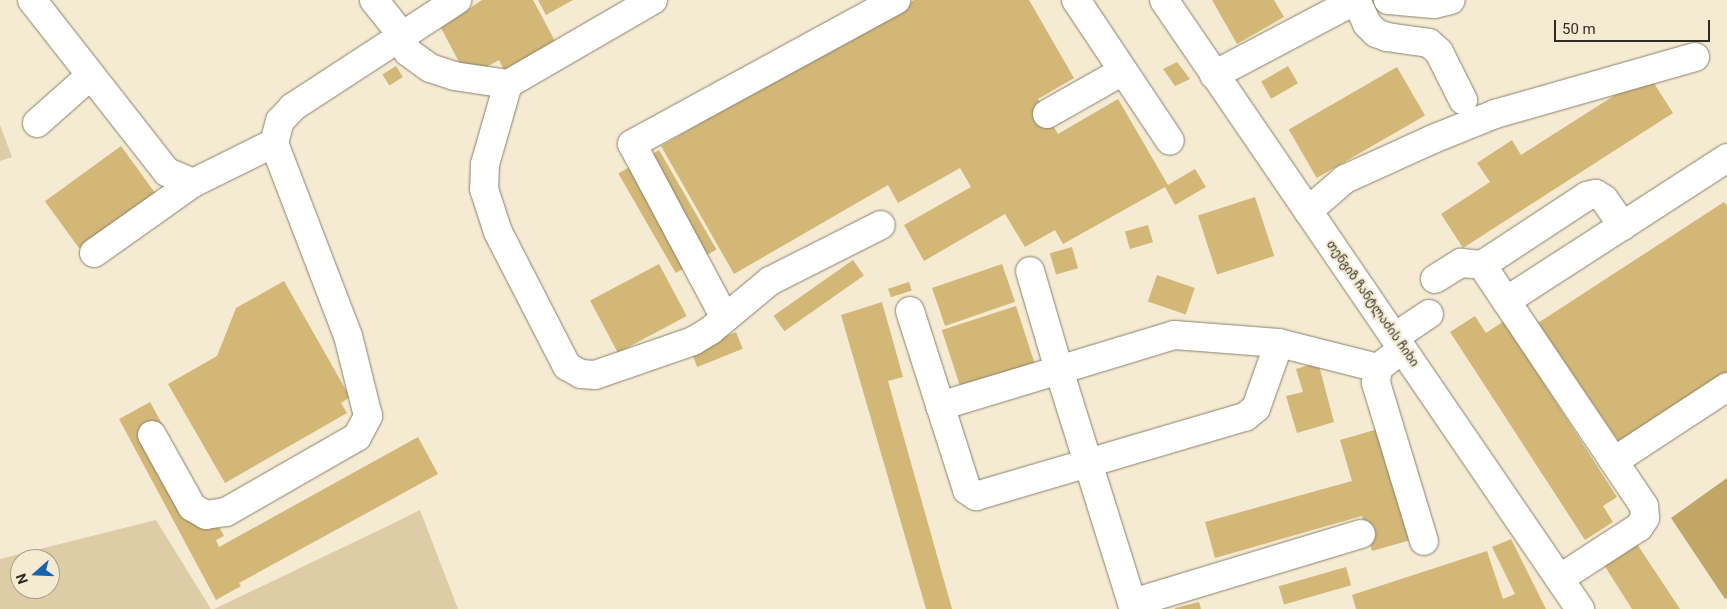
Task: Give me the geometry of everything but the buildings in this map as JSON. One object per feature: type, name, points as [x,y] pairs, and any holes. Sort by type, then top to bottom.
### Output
[{"type":"street","points":[[32,0],[167,172],[193,183]]},
{"type":"street","points":[[374,0],[401,34],[408,52],[430,68],[454,76],[508,84],[653,0]]},
{"type":"street","points":[[152,436],[192,508],[206,514],[226,512],[354,440],[368,416],[348,336],[274,144],[280,121],[293,107],[401,34],[457,0]]},
{"type":"street","points":[[726,318],[632,144],[896,0]]},
{"type":"street","points":[[1076,0],[1170,141]]},
{"type":"street","name":"თენგიზ ჩანტლაძის ჩიხი","points":[[1164,0],[1580,609]]},
{"type":"street","points":[[1214,75],[1356,0],[1367,24],[1376,33],[1387,37],[1429,43],[1439,52],[1463,100]]},
{"type":"street","points":[[1388,0],[1434,4],[1451,0]]},
{"type":"street","points":[[1308,211],[1345,179],[1433,139],[1495,114],[1695,57]]},
{"type":"street","points":[[1047,114],[1124,72]]},
{"type":"street","points":[[37,123],[91,75]]},
{"type":"street","points":[[508,84],[485,164],[484,189],[498,232],[566,366],[581,374],[595,375],[692,342],[726,318],[770,281],[881,225]]},
{"type":"street","points":[[94,253],[193,183],[274,144]]},
{"type":"street","points":[[1506,301],[1727,158]]},
{"type":"street","points":[[1435,279],[1461,263],[1482,265],[1587,196],[1596,194],[1604,198],[1623,226]]},
{"type":"street","points":[[1482,265],[1644,506],[1645,518],[1639,527],[1559,579]]},
{"type":"street","points":[[1030,271],[1132,603],[1361,534]]},
{"type":"street","points":[[910,310],[967,490],[976,496],[1245,416],[1256,408],[1279,343]]},
{"type":"street","points":[[1424,542],[1376,383],[1378,368],[1429,314]]},
{"type":"street","points":[[940,406],[1174,336],[1279,343],[1378,368]]},
{"type":"street","points":[[1614,461],[1727,387]]},
{"type":"shaded area","points":[[0,125],[12,157],[0,161]]},
{"type":"shaded area","points":[[1727,478],[1727,598],[1725,599],[1671,518]]},
{"type":"shaded area","points":[[420,510],[458,609],[214,609],[394,523]]},
{"type":"shaded area","points":[[156,520],[211,609],[0,609],[0,559],[10,556],[10,599],[60,599],[60,549],[40,549]]}]
